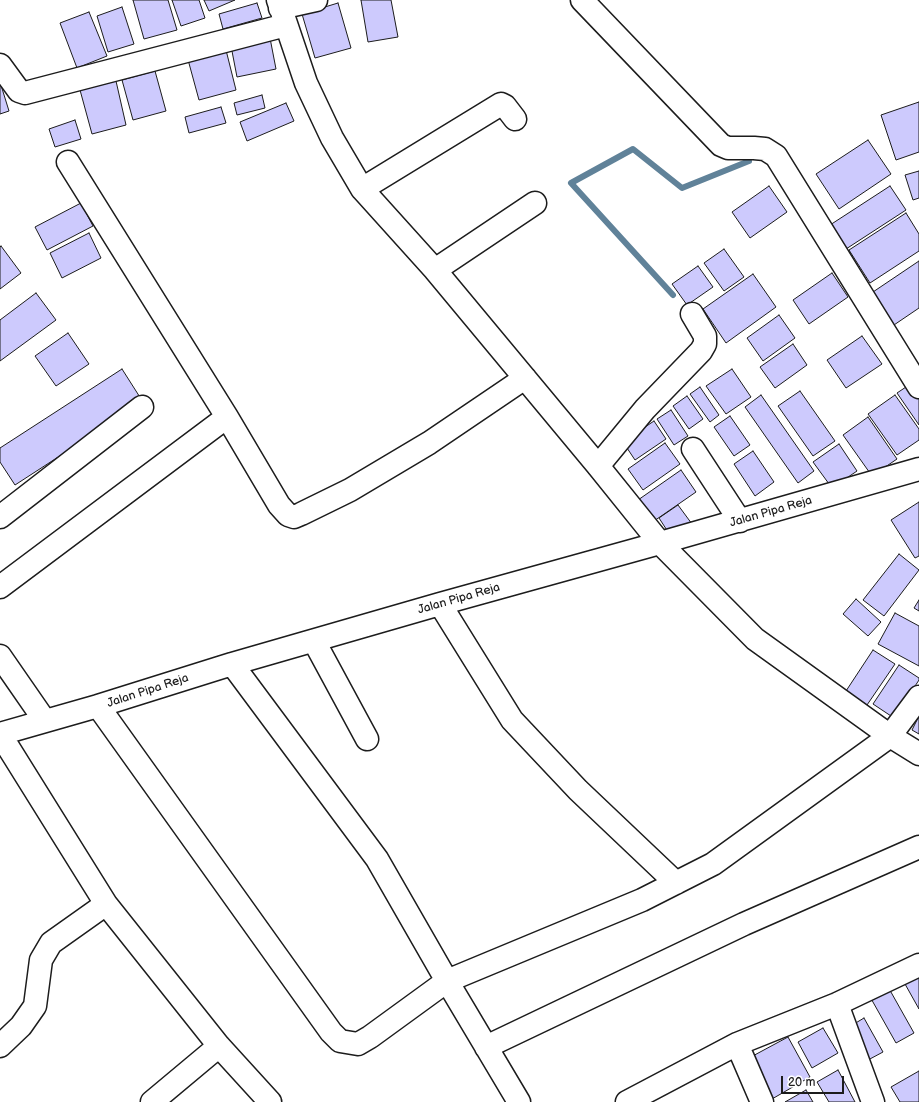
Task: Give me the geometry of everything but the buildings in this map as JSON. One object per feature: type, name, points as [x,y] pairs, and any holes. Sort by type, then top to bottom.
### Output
[{"type":"street","points":[[0,65],[19,91],[25,93],[316,0]]},
{"type":"street","points":[[582,0],[721,145],[728,148],[754,148],[771,153],[919,387]]},
{"type":"street","points":[[281,11],[306,83],[332,138],[362,188],[435,270],[598,466],[660,544],[755,639],[890,736],[919,754]]},
{"type":"street","points":[[362,188],[501,104],[504,105],[515,119]]},
{"type":"street","points":[[68,162],[227,417],[279,506],[286,514],[294,516],[301,514],[350,490],[429,443],[525,378]]},
{"type":"street","points":[[435,270],[535,203]]},
{"type":"street","points":[[598,466],[645,409],[701,351],[705,344],[705,336],[692,314]]},
{"type":"street","points":[[0,517],[142,407]]},
{"type":"street","points":[[0,587],[227,417]]},
{"type":"street","points":[[693,449],[740,520]]},
{"type":"street","name":"Jalan Pipa Reja","points":[[0,734],[98,706],[314,640],[660,544],[919,469]]},
{"type":"street","points":[[440,604],[512,720],[578,790],[676,883]]},
{"type":"street","points":[[314,640],[367,739]]},
{"type":"street","points":[[0,656],[45,721]]},
{"type":"street","points":[[232,664],[377,859],[519,1102]]},
{"type":"street","points":[[98,706],[331,1032],[340,1041],[358,1044],[370,1037],[447,981],[642,900],[713,864],[890,736],[919,697]]},
{"type":"street","points":[[0,734],[106,904],[219,1046],[270,1102]]},
{"type":"street","points":[[486,1047],[744,924],[919,846]]},
{"type":"street","points":[[0,1046],[21,1026],[36,1006],[41,960],[51,943],[106,904]]},
{"type":"street","points":[[634,1100],[737,1044],[837,1004],[919,965]]},
{"type":"street","points":[[837,1004],[873,1102]]},
{"type":"street","points":[[737,1044],[762,1102]]},
{"type":"street","points":[[152,1102],[219,1046]]},
{"type":"waterway","points":[[673,295],[571,183],[633,149],[682,188],[749,161]]}]
